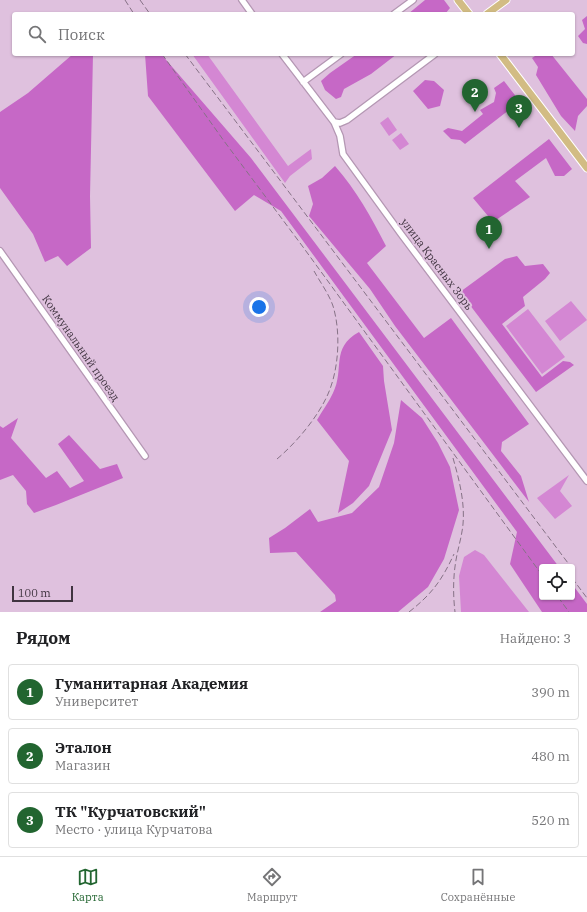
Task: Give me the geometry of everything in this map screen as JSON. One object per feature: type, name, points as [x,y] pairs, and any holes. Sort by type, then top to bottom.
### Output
[{"type":"main road","points":[[458,0],[467,12]]},
{"type":"main road","points":[[490,12],[506,0]]},
{"type":"main road","points":[[502,56],[587,168]]},
{"type":"street","points":[[242,0],[251,12]]},
{"type":"street","points":[[397,12],[413,0]]},
{"type":"street","name":"улица Красных Зорь","points":[[284,56],[334,122],[340,136],[343,154],[587,481]]},
{"type":"street","points":[[303,82],[338,56]]},
{"type":"street","points":[[334,122],[340,123],[347,120],[432,56]]},
{"type":"street","name":"Коммунальный проезд","points":[[0,251],[145,456]]},
{"type":"shaded area","points":[[425,0],[444,0],[450,8],[447,12],[410,12]]},
{"type":"shaded area","points":[[587,16],[587,44],[583,43],[578,36],[585,29],[582,20]]},
{"type":"shaded area","points":[[71,56],[93,56],[90,196],[91,248],[67,266],[58,256],[45,262],[33,234],[0,188],[0,112],[28,93]]},
{"type":"shaded area","points":[[145,56],[163,56],[251,158],[557,564],[539,564],[539,600],[575,600],[575,588],[587,604],[587,612],[542,612],[510,564],[517,532],[281,211],[254,195],[235,211],[148,96]]},
{"type":"shaded area","points":[[193,56],[208,56],[288,166],[311,149],[312,159],[290,176],[285,183]]},
{"type":"shaded area","points":[[354,56],[394,56],[371,74],[344,89],[341,97],[336,99],[325,90],[321,81]]},
{"type":"shaded area","points":[[535,56],[553,56],[587,99],[587,106],[578,116],[575,131],[561,116],[536,75],[538,67],[532,58]]},
{"type":"shaded area","points":[[425,80],[434,81],[444,90],[440,106],[428,109],[413,91]]},
{"type":"shaded area","points":[[504,81],[518,99],[518,103],[465,144],[460,140],[451,139],[443,131],[448,128],[462,131],[483,114],[480,110],[494,102],[496,93],[494,88]]},
{"type":"shaded area","points":[[388,117],[397,130],[389,136],[380,123]]},
{"type":"shaded area","points":[[401,133],[409,144],[400,150],[392,140]]},
{"type":"shaded area","points":[[549,139],[572,169],[564,176],[555,176],[546,158],[515,181],[530,197],[493,222],[473,198]]},
{"type":"shaded area","points":[[335,166],[357,195],[386,246],[367,263],[424,338],[451,318],[529,424],[502,442],[501,451],[521,476],[529,502],[395,326],[370,289],[309,216],[313,204],[308,186],[322,178]]},
{"type":"shaded area","points":[[517,256],[525,266],[543,264],[550,273],[523,297],[525,306],[502,324],[542,377],[563,361],[570,362],[574,365],[536,392],[460,292],[505,259]]},
{"type":"shaded area","points":[[571,301],[587,320],[560,341],[545,321]]},
{"type":"shaded area","points":[[528,309],[565,357],[542,374],[506,326]]},
{"type":"shaded area","points":[[359,332],[383,366],[392,430],[369,486],[353,503],[338,513],[349,461],[317,420],[336,384],[341,352],[344,345],[350,338]]},
{"type":"shaded area","points":[[401,400],[422,418],[438,443],[450,467],[459,510],[444,559],[428,587],[398,612],[320,612],[336,601],[335,595],[296,552],[270,553],[269,538],[310,509],[318,522],[352,513],[379,487],[394,443]]},
{"type":"shaded area","points":[[18,418],[11,438],[46,478],[57,471],[70,488],[84,481],[58,444],[69,435],[100,469],[117,464],[123,478],[34,513],[27,504],[26,491],[13,475],[0,480],[0,426],[3,428]]},
{"type":"shaded area","points":[[569,475],[560,491],[572,506],[555,519],[537,498]]},
{"type":"shaded area","points":[[475,550],[484,555],[529,612],[461,612],[459,576],[464,557]]},
{"type":"railway","points":[[125,0],[133,12]]},
{"type":"railway","points":[[140,0],[149,12]]},
{"type":"railway","points":[[163,56],[539,571]]},
{"type":"railway","points":[[187,56],[569,564]]},
{"type":"railway","points":[[277,459],[299,437],[318,412],[328,394],[335,373],[338,350],[336,316],[329,297],[314,271]]},
{"type":"railway","points":[[453,458],[461,491],[463,507],[462,528],[454,573],[455,612]]},
{"type":"railway","points":[[409,612],[436,586],[454,554]]},
{"type":"railway","points":[[575,582],[587,598]]},
{"type":"railway","points":[[560,600],[569,612]]},
{"type":"place","name":"Эталон","points":[[475,112]]},
{"type":"place","name":"ТК \"Курчатовский\"","points":[[519,128]]},
{"type":"place","name":"Гуманитарная Академия","points":[[489,249]]}]
